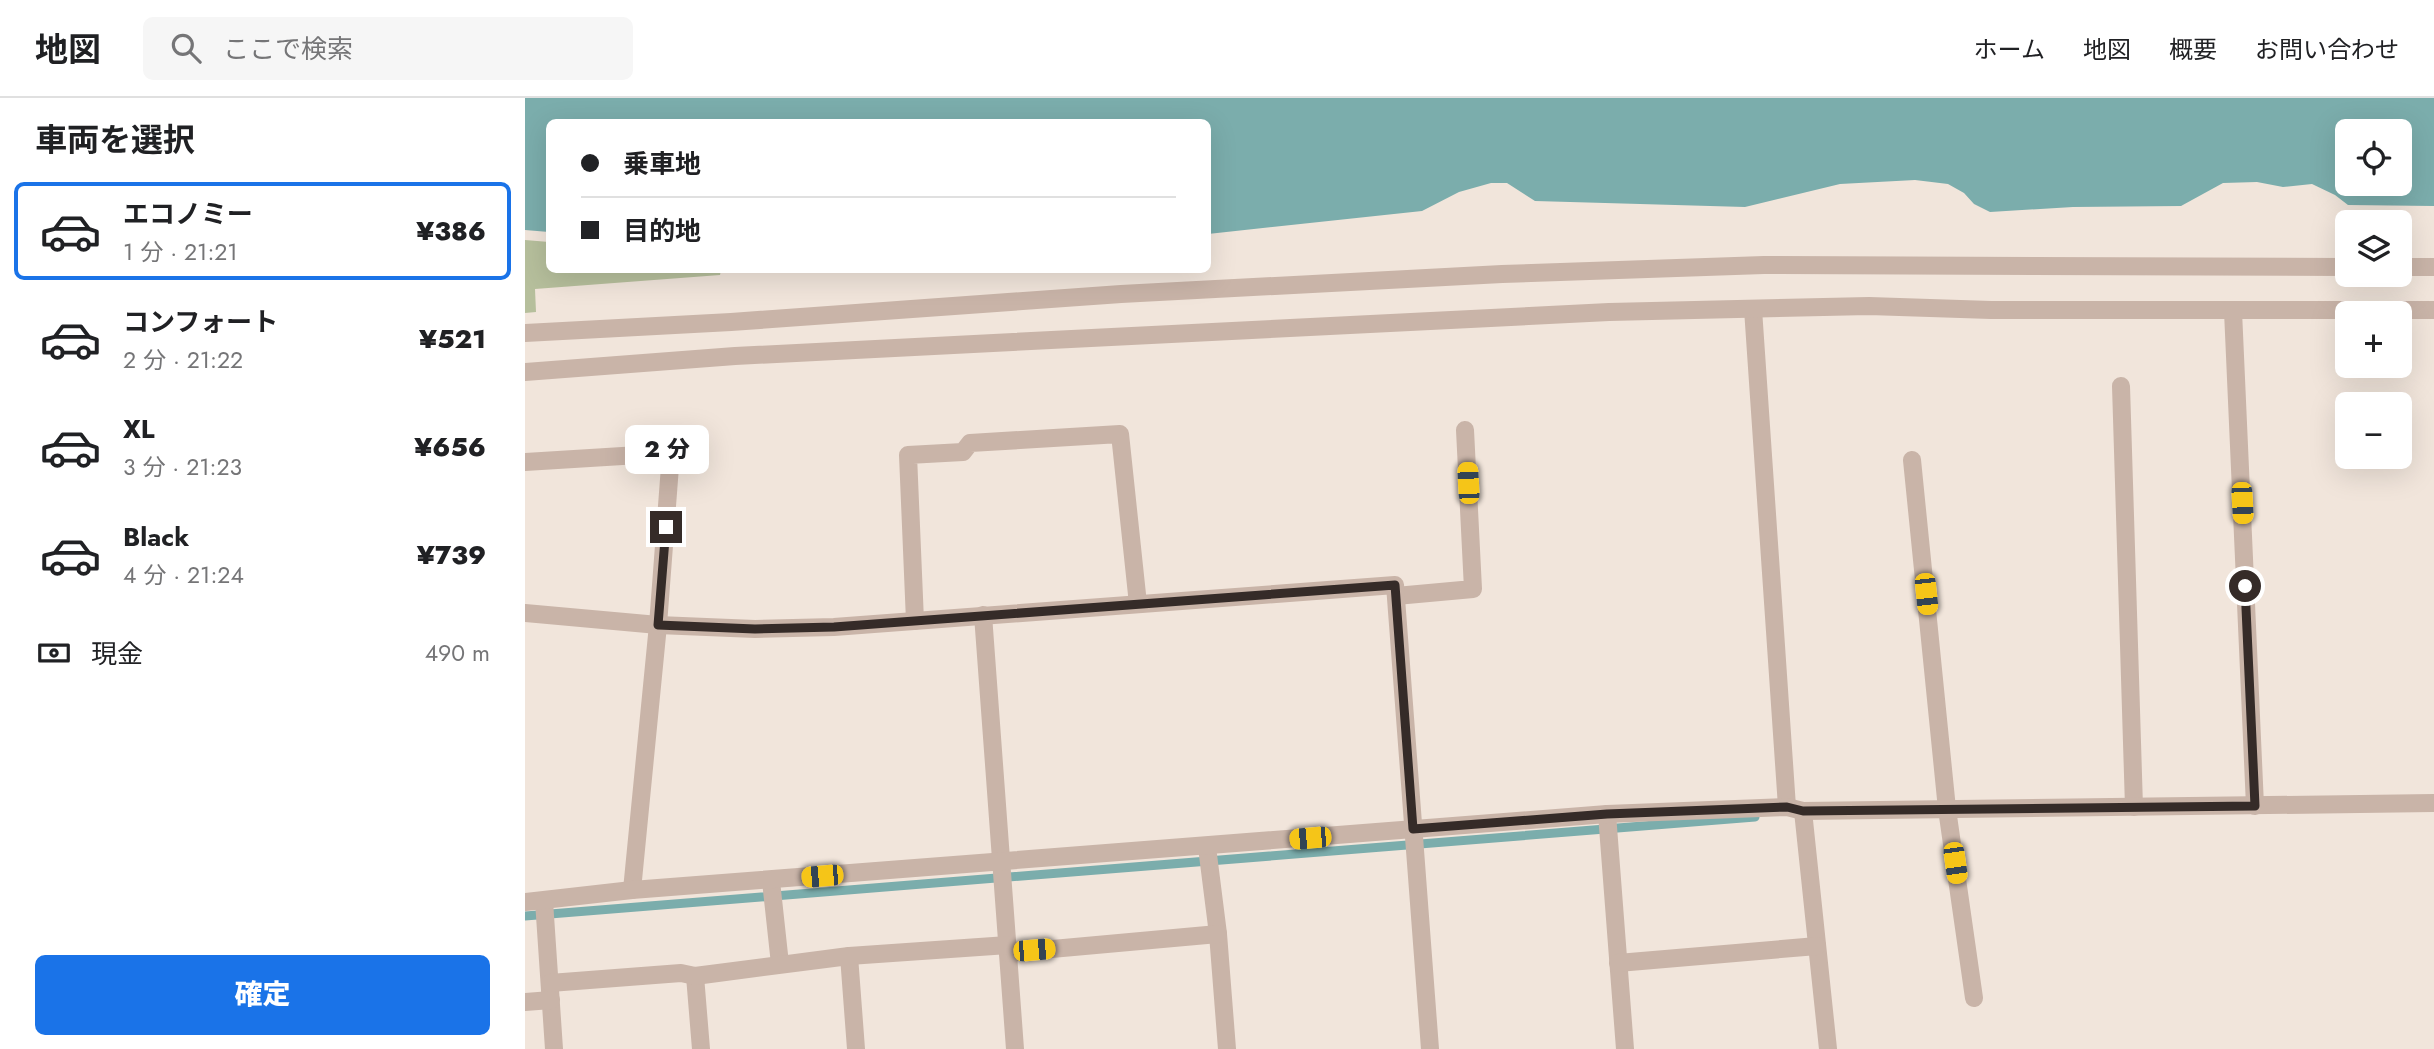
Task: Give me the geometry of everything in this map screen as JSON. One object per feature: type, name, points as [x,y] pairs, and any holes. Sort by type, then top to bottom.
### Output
[{"type":"street","points":[[525,333],[745,321],[1121,294],[1502,274],[1764,265],[2335,267]]},
{"type":"street","points":[[2412,267],[2434,267]]},
{"type":"street","points":[[525,372],[735,356],[1609,312],[1869,306],[1991,310],[2434,310]]},
{"type":"street","points":[[1753,309],[1795,809],[1817,946],[1828,1049]]},
{"type":"street","points":[[2233,311],[2255,806]]},
{"type":"street","points":[[2122,386],[2134,807]]},
{"type":"street","points":[[1396,596],[1473,589],[1465,430]]},
{"type":"street","points":[[915,621],[908,455],[963,452],[970,443],[1120,434],[1138,604]]},
{"type":"street","points":[[525,462],[671,453],[658,625],[632,890]]},
{"type":"street","points":[[1912,460],[1947,809],[1974,998]]},
{"type":"street","points":[[525,613],[658,625],[755,629],[915,621],[1395,585],[1430,1049]]},
{"type":"street","points":[[983,615],[1015,1049]]},
{"type":"street","points":[[525,902],[545,910],[632,890],[772,892],[1795,809],[2434,803]]},
{"type":"street","points":[[1608,824],[1625,1049]]},
{"type":"street","points":[[1208,857],[1218,934],[1227,1049]]},
{"type":"street","points":[[772,892],[780,964]]},
{"type":"street","points":[[545,910],[554,1049]]},
{"type":"street","points":[[525,1002],[550,991],[681,973],[695,976],[849,956],[1008,949],[1218,934]]},
{"type":"street","points":[[1618,963],[1817,946]]},
{"type":"street","points":[[849,956],[856,1049]]},
{"type":"street","points":[[695,976],[701,1049]]},
{"type":"green space","points":[[525,240],[546,242],[546,273],[720,273],[535,289],[536,312],[525,313]]},
{"type":"water","points":[[525,98],[2434,98],[2434,206],[2348,205],[2336,196],[2412,196],[2412,119],[2335,119],[2335,195],[2312,184],[2283,187],[2257,182],[2223,183],[2181,206],[2073,207],[1990,212],[1974,204],[1964,193],[1948,184],[1915,180],[1840,184],[1745,207],[1535,201],[1507,183],[1491,183],[1459,192],[1422,211],[1211,234],[1211,119],[546,119],[546,232],[525,230]]},
{"type":"waterway","points":[[525,916],[1755,817]]},
{"type":"route","points":[[666,527],[658,625],[755,629],[834,627],[1395,585],[1413,829],[1607,814],[1787,807],[1803,811],[2255,806],[2245,586]]}]
